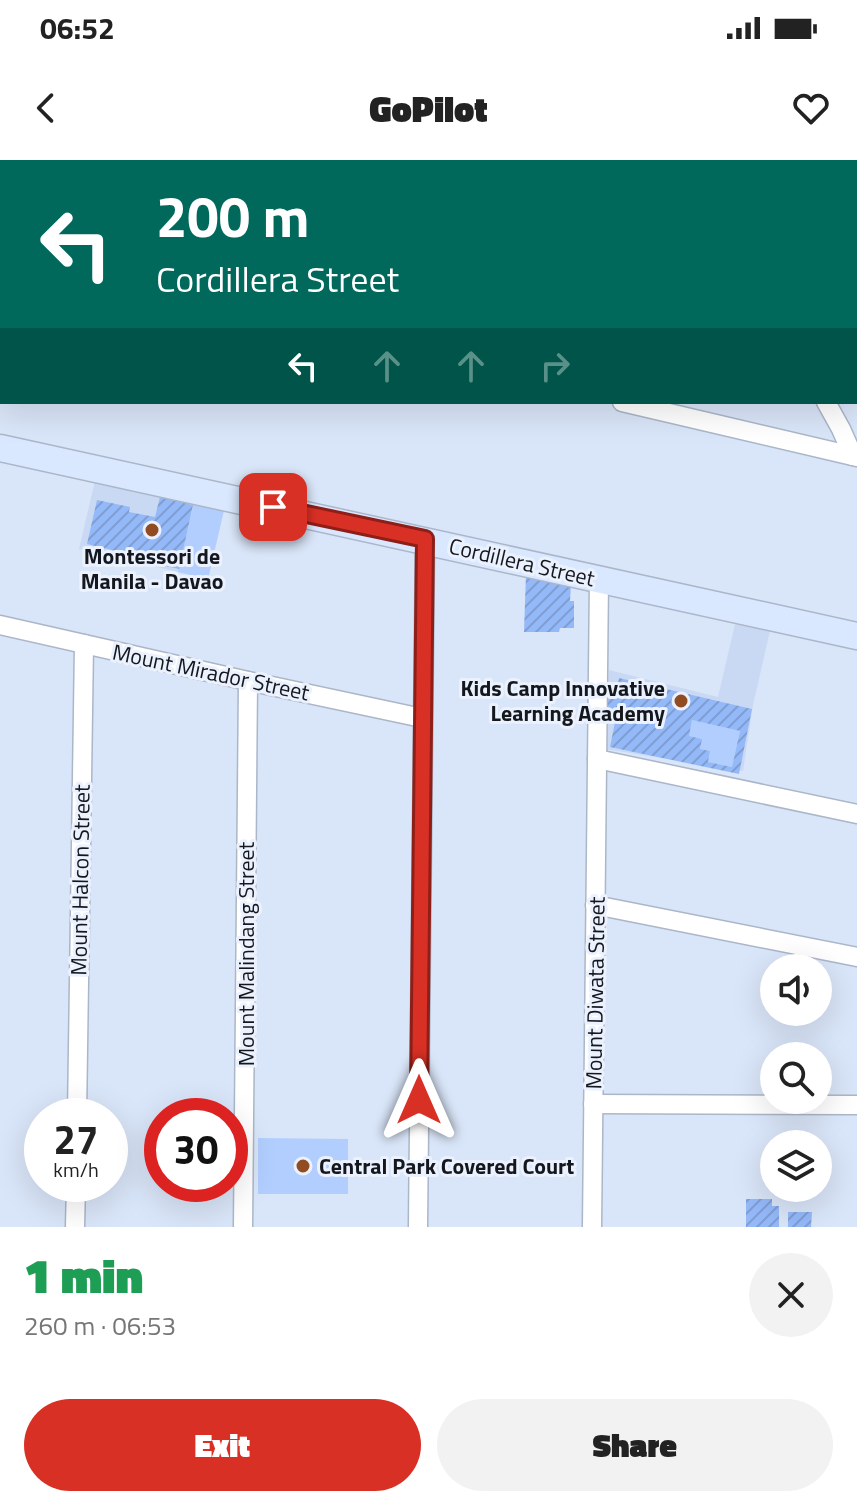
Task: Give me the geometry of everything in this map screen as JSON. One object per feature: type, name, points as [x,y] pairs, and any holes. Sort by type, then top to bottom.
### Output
[{"type":"street","points":[[630,404],[855,457]]},
{"type":"street","points":[[827,404],[855,457]]},
{"type":"street","name":"Cordillera Street","points":[[0,448],[857,636]]},
{"type":"street","points":[[418,1227],[425,539]]},
{"type":"street","name":"Mount Diwata Street","points":[[592,1227],[599,579]]},
{"type":"street","name":"Mount Mirador Street","points":[[0,625],[422,718]]},
{"type":"street","name":"Mount Halcon Street","points":[[77,1098],[84,644]]},
{"type":"street","name":"Mount Malindang Street","points":[[243,1227],[248,681]]},
{"type":"street","points":[[597,759],[857,814]]},
{"type":"street","points":[[595,905],[857,957]]},
{"type":"street","points":[[593,1104],[857,1105]]},
{"type":"street","points":[[75,1227],[76,1202]]},
{"type":"shaded area","name":"Montessori de Manila - Davao","points":[[95,481],[224,510],[208,579],[79,549]]},
{"type":"shaded area","points":[[194,503],[224,510],[208,579],[178,572]]},
{"type":"shaded area","name":"Kids Camp Innovative Learning Academy","points":[[735,624],[770,631],[753,705],[743,771],[605,749],[609,670],[718,697]]},
{"type":"shaded area","points":[[692,720],[740,731],[732,767],[708,762],[710,751],[700,749],[702,739],[689,736]]},
{"type":"shaded area","name":"Central Park Covered Court","points":[[258,1138],[348,1139],[348,1194],[258,1194]]},
{"type":"building","points":[[160,497],[193,505],[179,569],[127,558],[128,554],[87,544],[97,500],[130,507],[129,512],[155,517]]},
{"type":"building","points":[[526,574],[571,584],[574,628],[560,628],[559,632],[524,632]]},
{"type":"building","points":[[619,678],[752,709],[739,774],[610,747],[615,722],[608,721],[608,697],[615,698]],"holes":[[[692,720],[740,731],[732,767],[708,762],[710,751],[700,749],[702,739],[689,736]]]},
{"type":"building","points":[[746,1199],[760,1199],[760,1202],[772,1202],[772,1206],[779,1206],[779,1227],[746,1227]]},
{"type":"building","points":[[788,1212],[812,1212],[811,1227],[788,1227]]},
{"type":"place","name":"Montessori de Manila - Davao","points":[[152,530]]},
{"type":"place","name":"Kids Camp Innovative Learning Academy","points":[[681,701]]},
{"type":"place","name":"Central Park Covered Court","points":[[303,1166]]},
{"type":"route","points":[[273,507],[425,539],[419,1100]]}]
